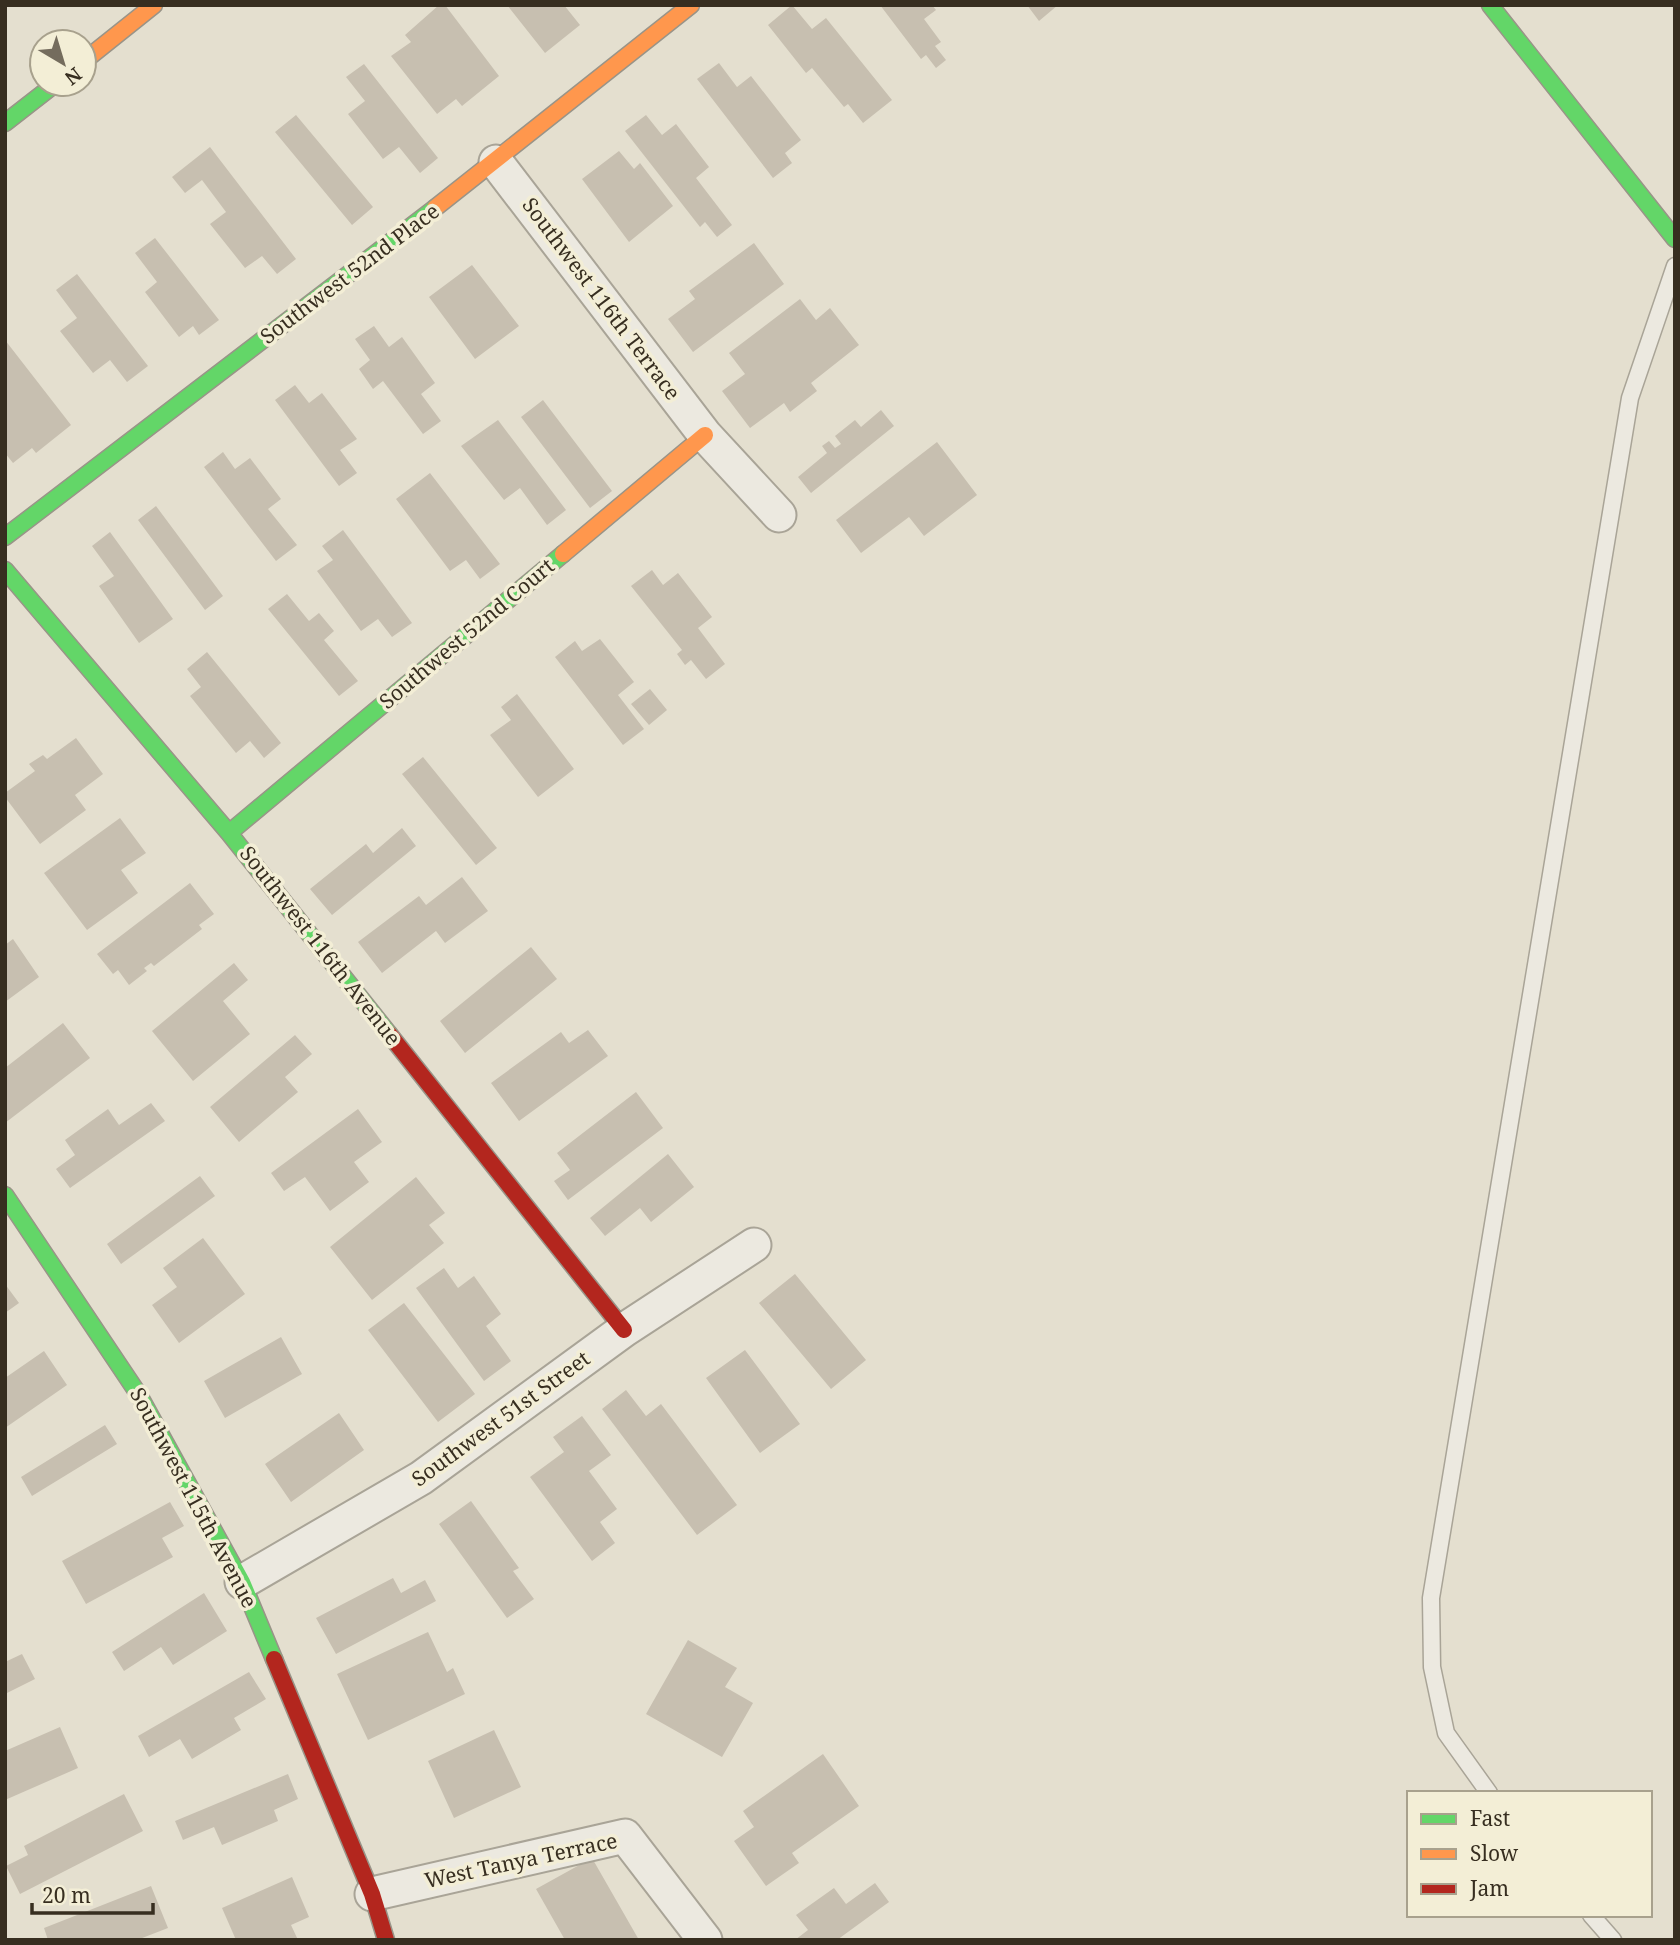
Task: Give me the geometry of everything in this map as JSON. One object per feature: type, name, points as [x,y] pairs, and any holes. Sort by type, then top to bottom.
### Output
[{"type":"street","points":[[98,50],[154,5]]},
{"type":"street","name":"Southwest 52nd Place","points":[[5,537],[496,162],[691,5]]},
{"type":"street","points":[[1490,5],[1675,239]]},
{"type":"street","points":[[5,123],[37,98]]},
{"type":"street","name":"Southwest 116th Terrace","points":[[496,162],[705,435],[779,516]]},
{"type":"street","name":"Southwest 52nd Court","points":[[229,832],[705,435]]},
{"type":"street","name":"Southwest 116th Avenue","points":[[5,570],[229,832],[624,1330]]},
{"type":"street","name":"Southwest 115th Avenue","points":[[5,1195],[139,1395],[242,1582],[372,1894],[386,1940]]},
{"type":"street","name":"Southwest 51st Street","points":[[242,1582],[421,1478],[624,1330],[754,1245]]},
{"type":"street","name":"West Tanya Terrace","points":[[372,1894],[625,1836],[705,1940]]},
{"type":"lane","points":[[1488,1791],[1446,1733],[1432,1667],[1431,1598],[1630,398],[1675,266]]},
{"type":"lane","points":[[1593,1917],[1613,1940]]},
{"type":"building","points":[[439,5],[445,5],[499,76],[462,106],[456,99],[437,114],[391,56],[411,42],[405,35]]},
{"type":"building","points":[[507,5],[564,5],[580,25],[545,53]]},
{"type":"building","points":[[792,5],[812,29],[826,18],[892,100],[863,123],[848,104],[844,107],[812,68],[806,73],[768,25]]},
{"type":"building","points":[[880,5],[932,5],[936,10],[924,19],[941,42],[935,46],[946,60],[936,68],[926,55],[921,59]]},
{"type":"building","points":[[1027,5],[1058,5],[1039,21]]},
{"type":"building","points":[[719,63],[737,87],[751,76],[801,140],[785,153],[792,163],[773,178],[697,79]]},
{"type":"building","points":[[364,64],[438,158],[420,173],[399,147],[383,159],[348,114],[365,101],[346,77]]},
{"type":"building","points":[[296,115],[373,207],[352,225],[275,132]]},
{"type":"building","points":[[646,115],[662,135],[676,124],[709,167],[696,178],[732,225],[717,237],[705,222],[700,227],[625,131]]},
{"type":"building","points":[[210,147],[296,259],[277,274],[262,256],[245,268],[210,224],[226,212],[202,180],[185,193],[172,177]]},
{"type":"building","points":[[619,151],[634,169],[640,163],[673,206],[629,242],[582,179]]},
{"type":"building","points":[[155,238],[219,320],[199,335],[193,326],[179,337],[145,292],[157,282],[135,253]]},
{"type":"building","points":[[754,243],[784,284],[693,352],[668,319],[695,299],[689,291]]},
{"type":"building","points":[[472,265],[519,326],[475,359],[429,297]]},
{"type":"building","points":[[77,274],[148,366],[127,382],[110,360],[93,373],[60,331],[77,318],[56,290]]},
{"type":"building","points":[[800,299],[816,320],[830,308],[859,345],[811,383],[817,391],[790,412],[784,403],[750,428],[722,391],[745,374],[729,353]]},
{"type":"building","points":[[374,326],[389,347],[402,337],[435,383],[421,394],[441,421],[423,434],[383,381],[373,389],[359,369],[370,360],[355,339]]},
{"type":"building","points":[[5,340],[71,425],[36,453],[32,448],[13,463],[5,453]]},
{"type":"building","points":[[295,385],[309,403],[322,393],[357,439],[340,450],[357,473],[339,486],[275,400]]},
{"type":"building","points":[[543,400],[612,491],[590,508],[521,417]]},
{"type":"building","points":[[881,410],[894,426],[811,493],[798,477],[827,453],[822,446],[829,441],[835,448],[841,444],[835,436],[855,420],[861,427]]},
{"type":"building","points":[[498,420],[566,510],[547,525],[520,488],[504,500],[461,446]]},
{"type":"building","points":[[937,442],[977,495],[924,536],[909,517],[861,553],[836,520]]},
{"type":"building","points":[[223,452],[235,469],[250,458],[281,499],[268,509],[297,545],[276,561],[204,467]]},
{"type":"building","points":[[430,473],[500,564],[480,579],[466,560],[450,571],[396,499]]},
{"type":"building","points":[[156,506],[223,596],[205,610],[138,520]]},
{"type":"building","points":[[343,530],[412,623],[392,637],[378,619],[361,631],[317,571],[333,560],[322,546]]},
{"type":"building","points":[[110,532],[173,619],[139,643],[99,586],[114,576],[92,546]]},
{"type":"building","points":[[652,570],[663,585],[678,573],[712,617],[698,628],[725,664],[706,679],[691,660],[685,665],[677,654],[682,650],[631,586]]},
{"type":"building","points":[[287,594],[309,621],[319,613],[334,631],[324,640],[358,681],[339,696],[268,609]]},
{"type":"building","points":[[600,639],[634,682],[618,695],[644,729],[623,745],[555,657],[575,641],[582,651]]},
{"type":"building","points":[[207,652],[281,743],[264,758],[250,741],[236,753],[190,696],[201,687],[187,669]]},
{"type":"building","points":[[650,689],[667,710],[649,725],[631,704]]},
{"type":"building","points":[[517,694],[574,769],[538,797],[490,735],[511,720],[501,707]]},
{"type":"building","points":[[76,738],[103,774],[75,795],[86,810],[40,844],[5,797],[5,793],[35,771],[29,764],[43,755],[47,759]]},
{"type":"building","points":[[423,757],[497,848],[476,865],[402,774]]},
{"type":"building","points":[[120,818],[146,853],[121,870],[138,893],[87,930],[44,873]]},
{"type":"building","points":[[402,828],[416,846],[332,915],[310,889],[366,844],[373,853]]},
{"type":"building","points":[[462,877],[488,911],[445,943],[436,931],[382,973],[358,942],[419,896],[426,905]]},
{"type":"building","points":[[190,883],[214,914],[199,925],[202,929],[154,966],[151,963],[144,968],[147,971],[129,985],[118,970],[113,974],[97,954]]},
{"type":"building","points":[[13,939],[39,977],[5,1002],[5,945]]},
{"type":"building","points":[[531,947],[557,979],[465,1053],[440,1021]]},
{"type":"building","points":[[234,963],[248,980],[223,1001],[250,1034],[193,1081],[152,1031]]},
{"type":"building","points":[[63,1023],[90,1058],[5,1123],[5,1068]]},
{"type":"building","points":[[588,1030],[608,1056],[519,1121],[491,1083],[561,1032],[569,1043]]},
{"type":"building","points":[[295,1035],[312,1054],[285,1077],[298,1092],[239,1142],[210,1107]]},
{"type":"building","points":[[636,1092],[663,1128],[568,1200],[554,1181],[570,1170],[557,1153]]},
{"type":"building","points":[[151,1103],[165,1121],[70,1188],[56,1169],[75,1155],[65,1140],[108,1109],[119,1125]]},
{"type":"building","points":[[358,1109],[382,1142],[354,1162],[369,1182],[330,1211],[305,1177],[284,1191],[271,1173]]},
{"type":"building","points":[[668,1154],[694,1187],[651,1222],[640,1208],[605,1236],[590,1218]]},
{"type":"building","points":[[200,1176],[215,1196],[121,1264],[107,1244]]},
{"type":"building","points":[[416,1177],[445,1213],[429,1225],[444,1243],[372,1300],[330,1247]]},
{"type":"building","points":[[203,1238],[245,1294],[179,1343],[152,1305],[177,1287],[163,1268]]},
{"type":"building","points":[[444,1268],[458,1288],[474,1276],[501,1314],[486,1326],[511,1361],[484,1381],[416,1288]]},
{"type":"building","points":[[795,1274],[866,1360],[831,1389],[759,1303]]},
{"type":"building","points":[[5,1284],[19,1303],[5,1313]]},
{"type":"building","points":[[404,1303],[475,1394],[438,1422],[368,1330]]},
{"type":"building","points":[[281,1337],[302,1374],[225,1418],[204,1381]]},
{"type":"building","points":[[745,1350],[800,1424],[760,1453],[706,1378]]},
{"type":"building","points":[[44,1351],[67,1385],[5,1428],[5,1378]]},
{"type":"building","points":[[626,1390],[646,1416],[661,1404],[737,1505],[697,1535],[602,1409]]},
{"type":"building","points":[[339,1413],[364,1450],[291,1502],[265,1464]]},
{"type":"building","points":[[582,1416],[611,1455],[589,1471],[617,1509],[600,1522],[615,1543],[592,1561],[530,1477],[564,1452],[553,1437]]},
{"type":"building","points":[[105,1425],[117,1444],[32,1496],[21,1477]]},
{"type":"building","points":[[471,1501],[519,1568],[513,1571],[534,1599],[507,1618],[439,1524]]},
{"type":"building","points":[[170,1502],[184,1526],[162,1538],[173,1557],[86,1604],[62,1561]]},
{"type":"building","points":[[393,1578],[401,1593],[425,1580],[436,1601],[336,1654],[316,1618]]},
{"type":"building","points":[[204,1593],[227,1631],[173,1665],[161,1647],[124,1671],[112,1652]]},
{"type":"building","points":[[428,1632],[447,1672],[453,1668],[465,1694],[368,1740],[337,1674]]},
{"type":"building","points":[[688,1640],[737,1668],[725,1687],[753,1703],[722,1757],[646,1714]]},
{"type":"building","points":[[22,1654],[35,1679],[5,1694],[5,1662]]},
{"type":"building","points":[[249,1672],[266,1699],[234,1718],[241,1730],[192,1759],[180,1739],[149,1757],[138,1736]]},
{"type":"building","points":[[60,1727],[78,1768],[5,1800],[5,1751]]},
{"type":"building","points":[[494,1730],[521,1787],[454,1818],[428,1761]]},
{"type":"building","points":[[823,1754],[859,1806],[792,1853],[799,1863],[766,1886],[734,1841],[754,1827],[743,1811]]},
{"type":"building","points":[[288,1774],[298,1799],[274,1810],[278,1821],[222,1845],[214,1827],[183,1840],[175,1821]]},
{"type":"building","points":[[124,1794],[143,1831],[20,1894],[6,1866],[28,1855],[24,1846]]},
{"type":"building","points":[[592,1858],[639,1940],[565,1940],[536,1889]]},
{"type":"building","points":[[292,1877],[309,1917],[291,1925],[298,1940],[236,1940],[222,1908]]},
{"type":"building","points":[[875,1883],[889,1902],[837,1940],[795,1940],[808,1930],[796,1915],[834,1888],[846,1904]]},
{"type":"building","points":[[151,1886],[168,1928],[137,1940],[48,1940],[44,1928]]},
{"type":"traffic: fast","points":[[1490,5],[1675,239]]},
{"type":"traffic: fast","points":[[5,123],[37,98]]},
{"type":"traffic: fast","points":[[5,537],[435,208]]},
{"type":"traffic: fast","points":[[229,833],[563,554]]},
{"type":"traffic: fast","points":[[5,570],[229,833],[389,1034]]},
{"type":"traffic: fast","points":[[5,1195],[139,1395],[242,1582],[274,1659]]},
{"type":"traffic: slow","points":[[98,50],[154,5]]},
{"type":"traffic: slow","points":[[435,208],[691,5]]},
{"type":"traffic: slow","points":[[563,554],[705,435]]},
{"type":"traffic: jam","points":[[389,1034],[624,1330]]},
{"type":"traffic: jam","points":[[274,1659],[372,1894],[386,1940]]}]
